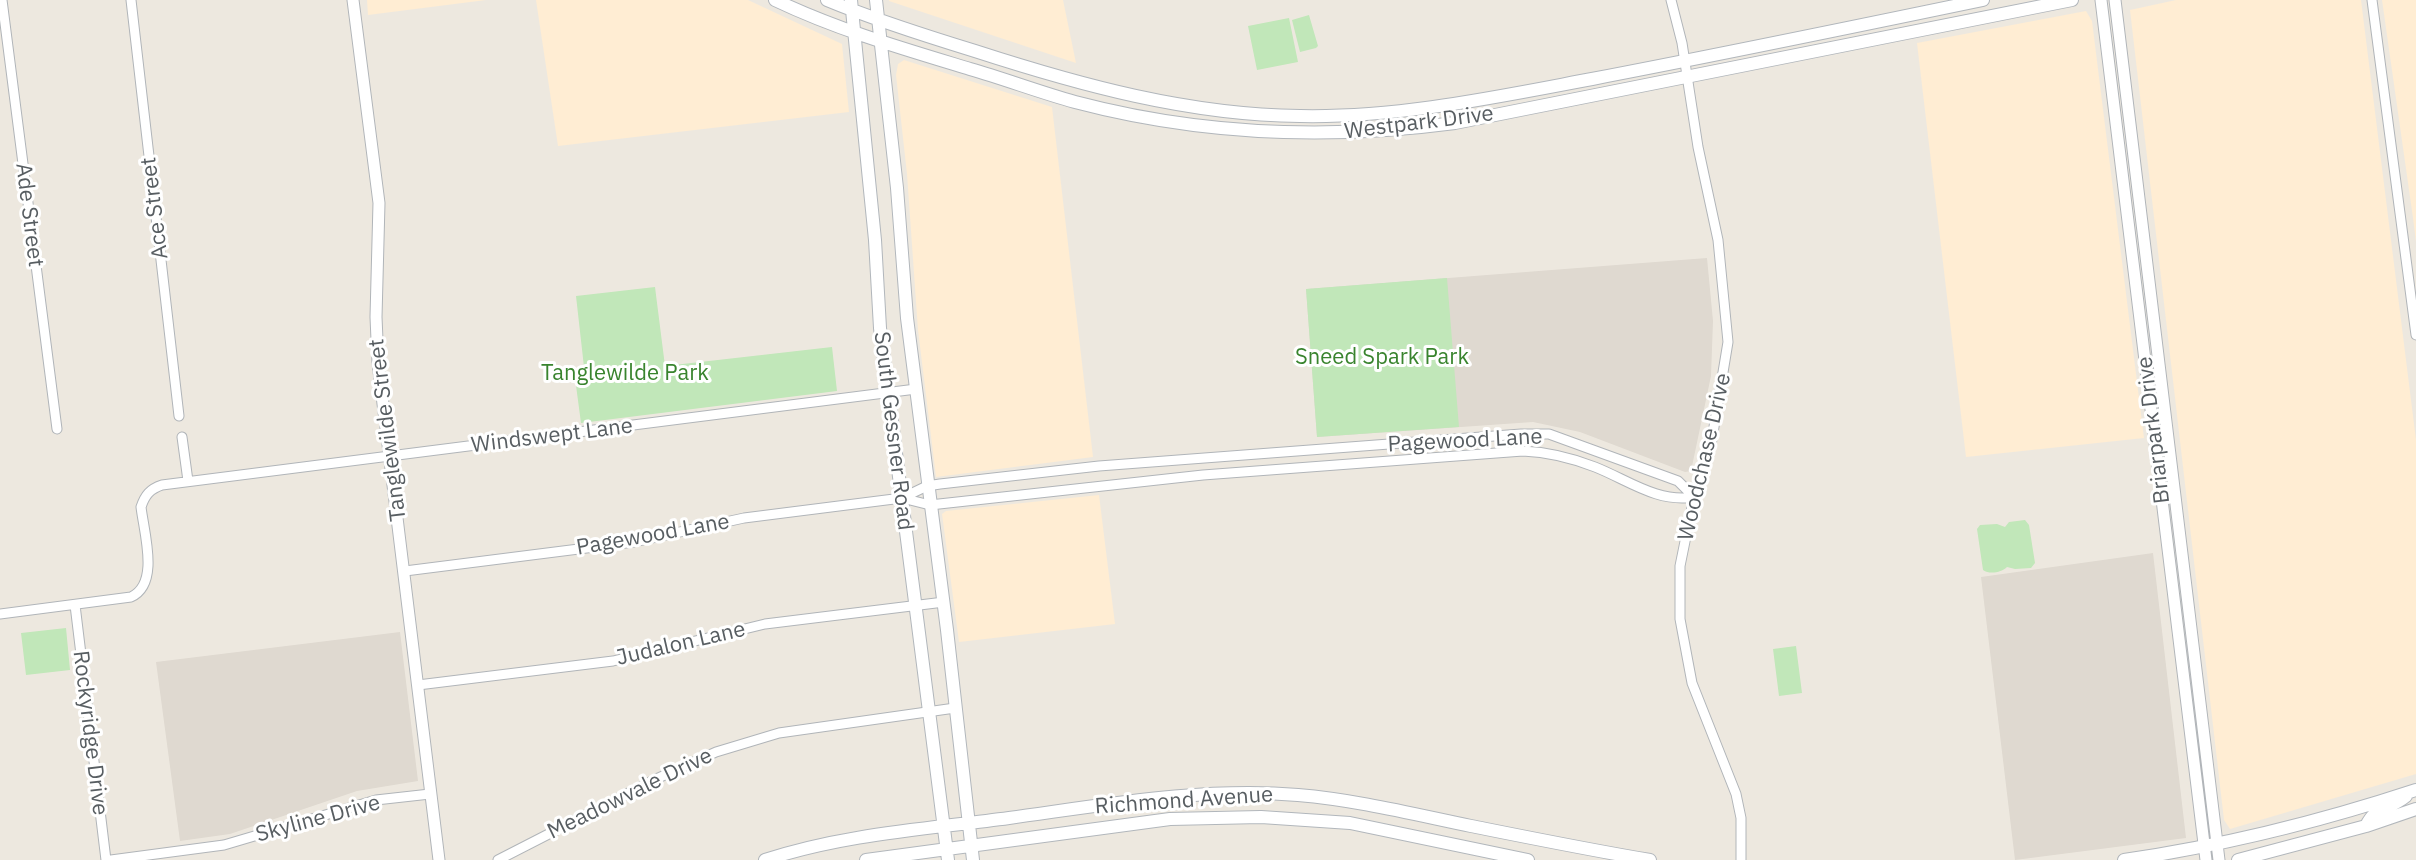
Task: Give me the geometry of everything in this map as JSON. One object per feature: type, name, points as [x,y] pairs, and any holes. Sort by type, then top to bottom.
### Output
[{"type":"main road","name":"Westpark Drive","points":[[775,0],[853,33],[1072,101],[1157,120],[1299,134],[1419,128],[1455,123],[2072,0]]},
{"type":"main road","name":"Westpark Drive","points":[[827,0],[852,5],[878,19],[1028,68],[1160,102],[1296,116],[1374,114],[1450,105],[1983,0]]},
{"type":"main road","name":"South Gessner Road","points":[[876,0],[916,389],[972,853]]},
{"type":"main road","name":"South Gessner Road","points":[[852,5],[875,240],[880,328],[948,855]]},
{"type":"main road","points":[[1820,33],[1823,50]]},
{"type":"main road","points":[[1023,85],[1028,68]]},
{"type":"main road","points":[[1157,120],[1160,102]]},
{"type":"main road","points":[[875,240],[900,239]]},
{"type":"main road","points":[[2124,860],[2204,846],[2332,816],[2414,790]]},
{"type":"main road","points":[[2366,826],[2376,811],[2394,806],[2414,790]]},
{"type":"main road","name":"Richmond Avenue","points":[[765,860],[836,840],[1123,803],[1226,794],[1296,795],[1390,807],[1650,860]]},
{"type":"main road","points":[[1119,825],[1123,803]]},
{"type":"main road","points":[[2238,860],[2366,826],[2416,809]]},
{"type":"main road","name":"Richmond Avenue","points":[[866,860],[972,853],[1119,825],[1170,819],[1302,818],[1350,823],[1528,860]]},
{"type":"main road","points":[[1443,841],[1445,819]]},
{"type":"street","name":"Ade Street","points":[[2,0],[57,429]]},
{"type":"street","name":"Ace Street","points":[[131,0],[179,416]]},
{"type":"street","name":"Tanglewilde Street","points":[[353,0],[379,203],[377,351],[439,860]]},
{"type":"street","name":"Woodchase Drive","points":[[1671,0],[1720,247],[1728,342],[1711,445],[1694,497],[1680,566],[1678,601],[1692,683],[1736,794],[1741,818],[1741,860]]},
{"type":"street","name":"Briarpark Drive","points":[[2101,0],[2206,860]]},
{"type":"street","name":"Briarpark Drive","points":[[2115,0],[2219,860]]},
{"type":"street","points":[[2372,0],[2416,335]]},
{"type":"street","name":"Windswept Lane","points":[[188,481],[916,389]]},
{"type":"street","name":"Pagewood Lane","points":[[405,571],[634,542],[744,518],[902,498],[927,486],[1163,461],[1549,434],[1678,481],[1694,497]]},
{"type":"street","points":[[0,614],[131,597],[140,593],[149,574],[141,507],[152,489],[188,481],[182,437]]},
{"type":"street","name":"Pagewood Lane","points":[[902,498],[930,505],[1203,475],[1523,451],[1542,451],[1585,464],[1671,500],[1694,497]]},
{"type":"street","name":"Judalon Lane","points":[[418,685],[613,661],[765,624],[944,602]]},
{"type":"street","name":"Rockyridge Drive","points":[[75,605],[86,716],[109,860]]},
{"type":"street","name":"Meadowvale Drive","points":[[498,860],[656,779],[716,752],[779,733],[955,708]]},
{"type":"street","name":"Skyline Drive","points":[[109,860],[224,845],[376,800],[430,794]]},
{"type":"shaded area","points":[[367,0],[486,0],[368,15]]},
{"type":"shaded area","points":[[536,0],[748,0],[842,44],[849,112],[558,146]]},
{"type":"shaded area","points":[[1063,0],[1076,63],[889,1]]},
{"type":"shaded area","points":[[2176,0],[2361,0],[2416,440],[2416,774],[2230,829],[2224,820],[2130,10]]},
{"type":"shaded area","points":[[2382,0],[2416,0],[2416,242],[2413,218]]},
{"type":"shaded area","points":[[2086,11],[2092,21],[2144,438],[1966,457],[1917,43]]},
{"type":"shaded area","points":[[904,60],[1052,107],[1093,457],[936,477],[918,330],[907,174],[896,75],[898,64]]},
{"type":"shaded area","points":[[1707,258],[1713,321],[1711,376],[1691,471],[1685,472],[1580,432],[1533,422],[1317,437],[1306,289]]},
{"type":"shaded area","points":[[1099,495],[1115,624],[959,642],[942,514],[946,511]]},
{"type":"shaded area","points":[[2153,553],[2186,838],[2015,860],[1981,577]]},
{"type":"shaded area","points":[[400,632],[418,781],[357,791],[230,834],[180,841],[156,662]]},
{"type":"green space","points":[[1309,15],[1318,46],[1300,52],[1292,20]]},
{"type":"green space","points":[[1289,18],[1298,62],[1257,70],[1248,26]]},
{"type":"green space","name":"Sneed Spark Park","points":[[1447,278],[1459,427],[1317,437],[1306,289]]},
{"type":"green space","name":"Tanglewilde Park","points":[[655,287],[665,366],[832,347],[837,391],[581,423],[575,378],[585,376],[576,296]]},
{"type":"green space","points":[[2025,520],[2029,525],[2035,563],[2031,568],[2007,567],[1992,573],[1983,570],[1977,529],[1980,525],[2005,527],[2009,522]]},
{"type":"green space","points":[[66,628],[70,670],[26,675],[21,633]]},
{"type":"green space","points":[[1796,646],[1802,693],[1779,696],[1773,649]]}]
